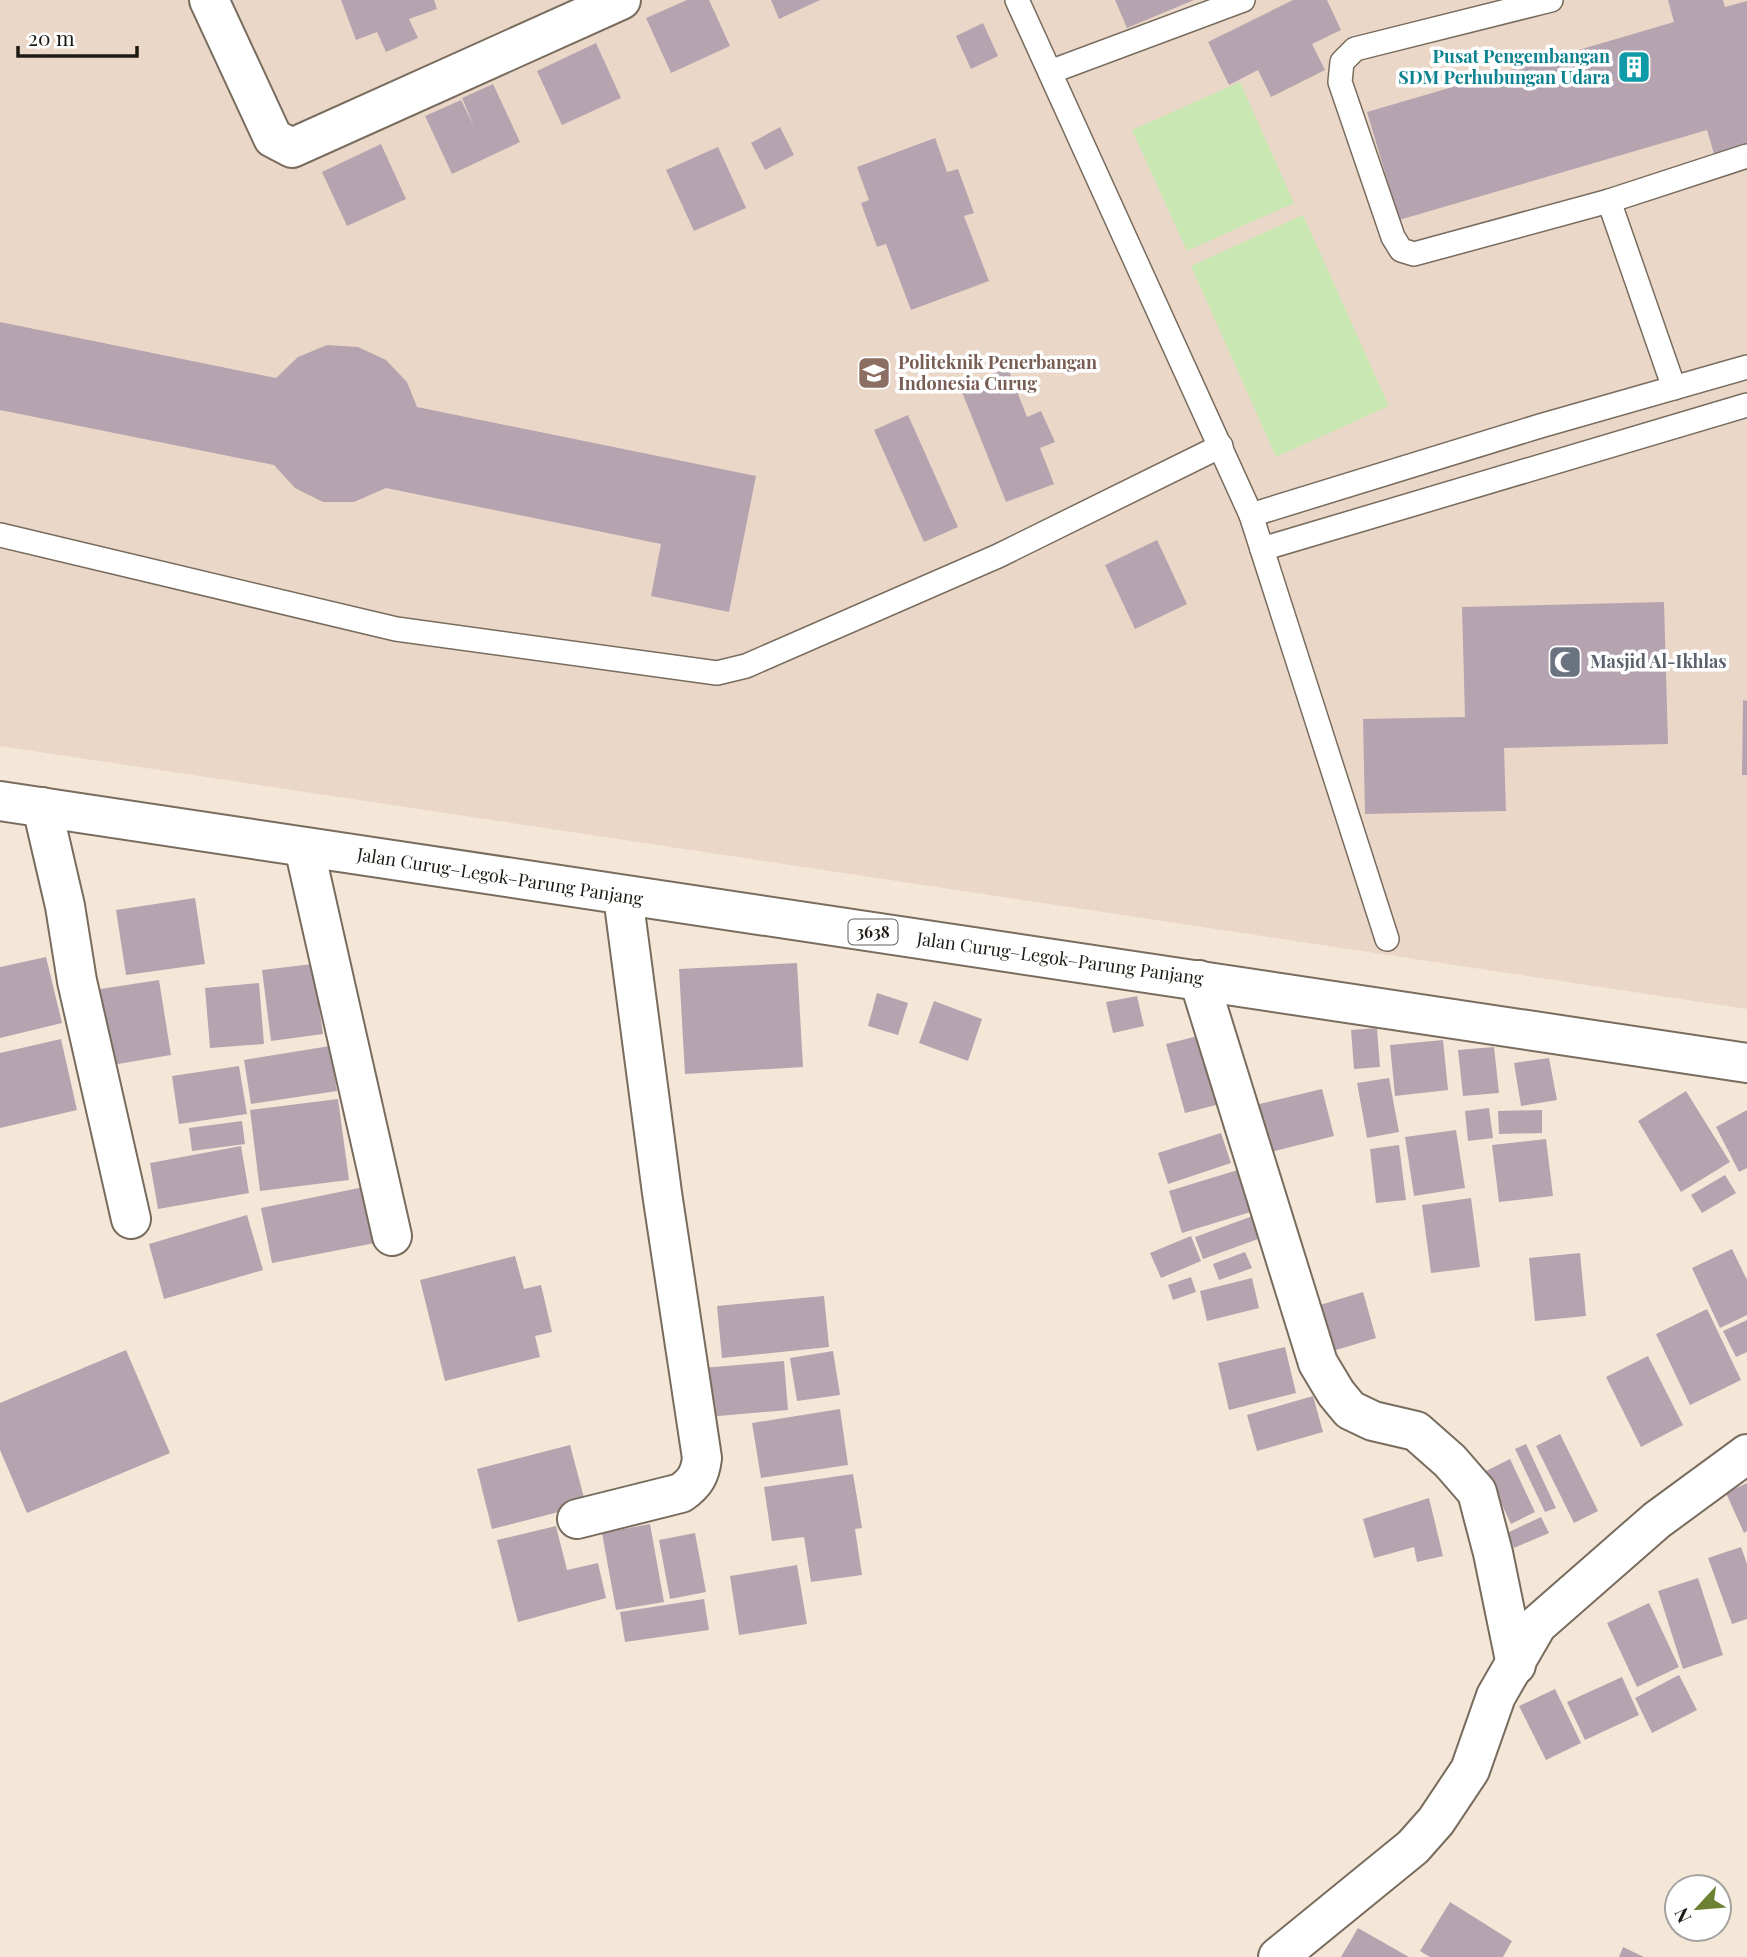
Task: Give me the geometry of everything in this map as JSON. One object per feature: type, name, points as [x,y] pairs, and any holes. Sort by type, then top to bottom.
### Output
[{"type":"street","points":[[209,0],[273,138],[292,148],[621,0]]},
{"type":"street","name":"Jalan Curug–Legok–Parung Panjang","points":[[0,801],[1747,1063]]},
{"type":"street","points":[[42,807],[65,906],[77,981],[131,1219]]},
{"type":"street","points":[[304,847],[392,1236]]},
{"type":"street","points":[[577,1519],[681,1493],[693,1485],[700,1473],[702,1458],[662,1194],[623,896]]},
{"type":"street","points":[[1199,980],[1318,1363],[1350,1410],[1373,1422],[1416,1431],[1450,1461],[1477,1492],[1493,1553],[1516,1665]]},
{"type":"street","points":[[1278,1957],[1413,1847],[1436,1821],[1470,1770],[1496,1696],[1516,1665],[1536,1625],[1657,1520],[1747,1454]]},
{"type":"lane","points":[[1017,0],[1251,515],[1387,939]]},
{"type":"lane","points":[[1050,72],[1242,0]]},
{"type":"lane","points":[[1551,0],[1355,49],[1342,62],[1340,82],[1393,237],[1401,250],[1413,254],[1609,201],[1747,156]]},
{"type":"lane","points":[[1609,201],[1674,388]]},
{"type":"lane","points":[[1251,515],[1747,367]]},
{"type":"lane","points":[[1262,549],[1747,405]]},
{"type":"lane","points":[[0,535],[396,629],[717,673],[746,666],[998,556],[1221,446]]},
{"type":"shaded area","name":"Politeknik Penerbangan Indonesia Curug","points":[[0,0],[1747,0],[1747,1009],[0,746]]},
{"type":"green space","points":[[1240,82],[1294,203],[1187,251],[1132,130]]},
{"type":"green space","points":[[1303,215],[1389,406],[1276,457],[1191,266]]},
{"type":"building","points":[[341,0],[434,0],[437,9],[409,19],[418,38],[386,52],[377,32],[356,40]]},
{"type":"building","points":[[687,0],[709,0],[730,46],[671,73],[646,18]]},
{"type":"building","points":[[771,0],[820,0],[779,19]]},
{"type":"building","points":[[1115,0],[1194,0],[1127,28]]},
{"type":"building","points":[[1293,0],[1327,0],[1341,30],[1312,44],[1325,70],[1271,97],[1258,70],[1229,85],[1208,42]]},
{"type":"building","name":"Pusat Pengembangan SDM Perhubungan Udara","points":[[1668,0],[1723,0],[1725,7],[1747,1],[1747,160],[1718,168],[1707,130],[1399,220],[1367,112],[1674,22]]},
{"type":"building","points":[[983,23],[998,56],[971,69],[956,36]]},
{"type":"building","points":[[596,43],[621,98],[562,125],[537,71]]},
{"type":"building","points":[[493,84],[520,142],[452,174],[425,116],[461,100],[474,126],[462,98]]},
{"type":"building","points":[[780,127],[794,155],[765,170],[751,143]]},
{"type":"building","points":[[935,138],[947,172],[958,169],[974,213],[964,216],[989,281],[911,310],[886,244],[877,247],[861,203],[869,200],[857,167]]},
{"type":"building","points":[[381,144],[406,199],[347,226],[322,172]]},
{"type":"building","points":[[718,147],[746,208],[694,231],[666,170]]},
{"type":"building","points":[[0,322],[276,378],[298,357],[327,345],[358,347],[386,360],[407,382],[417,407],[756,476],[729,612],[651,596],[661,544],[386,488],[354,502],[323,502],[295,488],[274,465],[0,410]]},
{"type":"building","points":[[1008,368],[1027,417],[1041,411],[1055,442],[1040,448],[1054,484],[1006,502],[960,387]]},
{"type":"building","points":[[908,415],[958,527],[924,542],[874,430]]},
{"type":"building","points":[[1157,540],[1187,604],[1135,629],[1105,565]]},
{"type":"building","name":"Masjid Al-Ikhlas","points":[[1664,602],[1668,744],[1504,748],[1506,811],[1365,814],[1363,719],[1465,717],[1462,607]]},
{"type":"building","points":[[1743,700],[1747,701],[1747,775],[1742,775]]},
{"type":"building","points":[[195,898],[205,964],[126,975],[116,910]]},
{"type":"building","points":[[46,957],[62,1023],[0,1038],[0,967]]},
{"type":"building","points":[[797,963],[803,1067],[685,1074],[679,969]]},
{"type":"building","points":[[313,964],[323,1034],[271,1041],[262,970]]},
{"type":"building","points":[[159,980],[171,1055],[106,1066],[94,990]]},
{"type":"building","points":[[259,983],[264,1044],[210,1048],[205,988]]},
{"type":"building","points":[[877,993],[908,1003],[898,1035],[868,1026]]},
{"type":"building","points":[[1137,996],[1144,1026],[1113,1033],[1106,1002]]},
{"type":"building","points":[[934,1001],[982,1019],[968,1061],[919,1043]]},
{"type":"building","points":[[1377,1028],[1380,1067],[1354,1069],[1351,1030]]},
{"type":"building","points":[[1202,1035],[1220,1104],[1185,1113],[1166,1044]]},
{"type":"building","points":[[61,1039],[77,1110],[0,1128],[0,1053]]},
{"type":"building","points":[[1443,1040],[1448,1090],[1395,1096],[1390,1045]]},
{"type":"building","points":[[330,1046],[337,1091],[251,1104],[244,1060]]},
{"type":"building","points":[[1494,1047],[1499,1093],[1463,1096],[1458,1050]]},
{"type":"building","points":[[1549,1058],[1557,1100],[1521,1106],[1514,1063]]},
{"type":"building","points":[[239,1066],[247,1114],[179,1124],[172,1076]]},
{"type":"building","points":[[1389,1078],[1399,1132],[1367,1138],[1357,1083]]},
{"type":"building","points":[[1322,1089],[1334,1136],[1267,1153],[1255,1105]]},
{"type":"building","points":[[1686,1091],[1730,1162],[1681,1192],[1638,1121]]},
{"type":"building","points":[[338,1099],[349,1180],[260,1191],[250,1110]]},
{"type":"building","points":[[1489,1108],[1493,1138],[1468,1141],[1465,1111]]},
{"type":"building","points":[[1542,1110],[1542,1133],[1499,1134],[1498,1111]]},
{"type":"building","points":[[1747,1110],[1747,1168],[1739,1172],[1716,1127]]},
{"type":"building","points":[[242,1121],[245,1144],[192,1151],[189,1128]]},
{"type":"building","points":[[1456,1130],[1465,1188],[1414,1196],[1405,1137]]},
{"type":"building","points":[[1221,1133],[1231,1163],[1168,1184],[1158,1153]]},
{"type":"building","points":[[1546,1139],[1553,1196],[1499,1202],[1492,1145]]},
{"type":"building","points":[[1399,1145],[1406,1200],[1376,1203],[1370,1149]]},
{"type":"building","points":[[241,1146],[249,1193],[158,1209],[150,1163]]},
{"type":"building","points":[[1241,1169],[1254,1211],[1182,1233],[1169,1191]]},
{"type":"building","points":[[1725,1175],[1736,1193],[1702,1213],[1691,1195]]},
{"type":"building","points":[[369,1186],[380,1242],[272,1263],[261,1208]]},
{"type":"building","points":[[1471,1198],[1480,1267],[1431,1273],[1422,1205]]},
{"type":"building","points":[[1261,1213],[1269,1235],[1203,1259],[1195,1237]]},
{"type":"building","points":[[247,1215],[263,1270],[164,1299],[149,1244]]},
{"type":"building","points":[[1191,1236],[1201,1261],[1161,1278],[1150,1253]]},
{"type":"building","points":[[1732,1249],[1747,1280],[1747,1315],[1720,1328],[1692,1268]]},
{"type":"building","points":[[1245,1252],[1252,1268],[1219,1280],[1213,1264]]},
{"type":"building","points":[[1580,1253],[1586,1316],[1535,1321],[1529,1258]]},
{"type":"building","points":[[515,1256],[524,1289],[541,1285],[552,1332],[535,1336],[540,1357],[445,1381],[420,1280]]},
{"type":"building","points":[[1191,1277],[1196,1292],[1173,1300],[1168,1285]]},
{"type":"building","points":[[1252,1278],[1259,1308],[1207,1321],[1200,1291]]},
{"type":"building","points":[[1363,1292],[1376,1338],[1323,1354],[1310,1308]]},
{"type":"building","points":[[824,1296],[829,1347],[722,1358],[717,1306]]},
{"type":"building","points":[[1707,1309],[1741,1380],[1690,1405],[1656,1334]]},
{"type":"building","points":[[1747,1320],[1747,1352],[1736,1357],[1723,1331]]},
{"type":"building","points":[[1285,1347],[1296,1393],[1229,1410],[1218,1363]]},
{"type":"building","points":[[126,1350],[170,1453],[27,1513],[0,1450],[0,1403]]},
{"type":"building","points":[[833,1351],[840,1395],[797,1401],[790,1358]]},
{"type":"building","points":[[1648,1356],[1683,1425],[1641,1447],[1606,1377]]},
{"type":"building","points":[[784,1361],[788,1410],[707,1417],[702,1368]]},
{"type":"building","points":[[1313,1396],[1323,1432],[1257,1451],[1247,1415]]},
{"type":"building","points":[[840,1409],[848,1465],[761,1478],[752,1423]]},
{"type":"building","points":[[1560,1434],[1598,1511],[1574,1523],[1536,1446]]},
{"type":"building","points":[[1526,1444],[1556,1508],[1545,1512],[1515,1449]]},
{"type":"building","points":[[570,1445],[586,1505],[492,1529],[477,1469]]},
{"type":"building","points":[[1510,1459],[1535,1512],[1511,1524],[1486,1471]]},
{"type":"building","points":[[853,1474],[862,1528],[855,1529],[862,1575],[811,1582],[804,1537],[772,1541],[764,1487]]},
{"type":"building","points":[[1747,1483],[1747,1531],[1744,1533],[1726,1493]]},
{"type":"building","points":[[1429,1498],[1443,1556],[1417,1562],[1414,1547],[1374,1558],[1363,1519]]},
{"type":"building","points":[[1541,1517],[1549,1533],[1514,1548],[1507,1533]]},
{"type":"building","points":[[650,1524],[664,1602],[616,1610],[602,1533]]},
{"type":"building","points":[[556,1526],[567,1570],[598,1563],[606,1598],[518,1622],[497,1540]]},
{"type":"building","points":[[695,1533],[706,1592],[670,1599],[659,1540]]},
{"type":"building","points":[[1741,1547],[1747,1564],[1747,1619],[1732,1624],[1708,1558]]},
{"type":"building","points":[[797,1565],[807,1624],[739,1635],[730,1576]]},
{"type":"building","points":[[1698,1578],[1723,1655],[1683,1669],[1658,1591]]},
{"type":"building","points":[[704,1599],[709,1630],[625,1642],[620,1612]]},
{"type":"building","points":[[1649,1603],[1679,1667],[1637,1687],[1607,1623]]},
{"type":"building","points":[[1679,1675],[1697,1710],[1652,1733],[1635,1698]]},
{"type":"building","points":[[1622,1677],[1639,1715],[1585,1740],[1567,1702]]},
{"type":"building","points":[[1555,1689],[1581,1743],[1546,1760],[1519,1706]]},
{"type":"building","points":[[1450,1902],[1512,1941],[1503,1957],[1430,1957],[1420,1951]]},
{"type":"building","points":[[1358,1928],[1409,1957],[1341,1957]]},
{"type":"building","points":[[1623,1947],[1644,1957],[1619,1957]]},
{"type":"place","name":"Pusat Pengembangan SDM Perhubungan Udara","points":[[1634,67]]},
{"type":"place","name":"Politeknik Penerbangan Indonesia Curug","points":[[874,373]]},
{"type":"place","name":"Masjid Al-Ikhlas","points":[[1565,662]]}]
